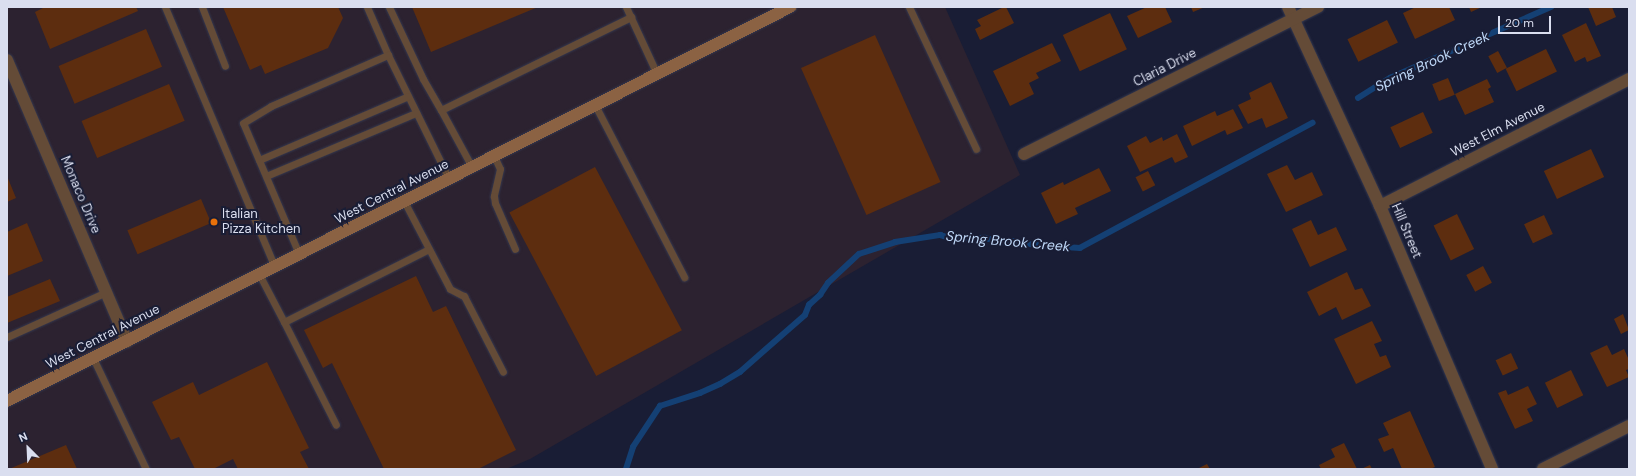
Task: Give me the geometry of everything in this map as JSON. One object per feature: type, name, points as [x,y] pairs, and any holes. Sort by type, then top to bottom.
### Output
[{"type":"street","name":"West Central Avenue","points":[[7,401],[790,7]]},
{"type":"street","name":"Hill Street","points":[[1288,7],[1380,206],[1492,469]]},
{"type":"street","name":"Claria Drive","points":[[1024,154],[1318,7]]},
{"type":"street","name":"Monaco Drive","points":[[7,60],[127,341]]},
{"type":"street","name":"West Elm Avenue","points":[[1380,206],[1629,79]]},
{"type":"street","points":[[1543,469],[1629,426]]},
{"type":"lane","points":[[165,7],[274,266]]},
{"type":"lane","points":[[202,7],[226,66]]},
{"type":"lane","points":[[368,7],[388,55],[449,179]]},
{"type":"lane","points":[[388,7],[423,80],[472,167]]},
{"type":"lane","points":[[626,7],[657,74]]},
{"type":"lane","points":[[909,7],[976,149]]},
{"type":"lane","points":[[441,110],[631,17]]},
{"type":"lane","points":[[299,254],[243,123],[270,106],[388,55]]},
{"type":"lane","points":[[259,160],[408,96]]},
{"type":"lane","points":[[595,105],[684,277]]},
{"type":"lane","points":[[266,176],[416,113]]},
{"type":"lane","points":[[494,156],[500,170],[494,196],[495,203],[515,249]]},
{"type":"lane","points":[[404,201],[450,289],[464,296],[502,372]]},
{"type":"lane","points":[[284,322],[429,249]]},
{"type":"lane","points":[[259,274],[336,425]]},
{"type":"lane","points":[[7,336],[106,292]]},
{"type":"lane","points":[[93,358],[146,469]]},
{"type":"shaded area","points":[[7,7],[945,7],[1020,175],[530,459],[506,469],[7,469]]},
{"type":"building","points":[[45,7],[136,7],[138,11],[50,49],[35,12]]},
{"type":"building","points":[[223,7],[338,7],[343,18],[328,48],[265,74],[261,65],[250,70]]},
{"type":"building","points":[[412,7],[538,7],[431,52]]},
{"type":"building","points":[[1006,7],[1014,23],[980,40],[975,29],[981,26],[977,20]]},
{"type":"building","points":[[1147,7],[1165,7],[1172,22],[1138,38],[1127,16]]},
{"type":"building","points":[[1191,7],[1205,7],[1193,12]]},
{"type":"building","points":[[1416,7],[1449,7],[1455,20],[1415,39],[1403,13]]},
{"type":"building","points":[[1469,7],[1482,7],[1471,12]]},
{"type":"building","points":[[1588,7],[1612,7],[1616,17],[1596,26]]},
{"type":"building","points":[[1110,13],[1127,49],[1080,71],[1063,35]]},
{"type":"building","points":[[1387,20],[1398,42],[1358,62],[1347,39]]},
{"type":"building","points":[[1586,23],[1601,56],[1587,62],[1585,57],[1575,62],[1562,35]]},
{"type":"building","points":[[146,29],[162,67],[75,104],[59,66]]},
{"type":"building","points":[[875,35],[940,182],[866,215],[801,68]]},
{"type":"building","points":[[1052,43],[1061,61],[1036,73],[1039,78],[1029,83],[1034,94],[1010,106],[993,71]]},
{"type":"building","points":[[1546,49],[1557,71],[1517,91],[1506,69]]},
{"type":"building","points":[[1498,51],[1507,68],[1497,73],[1488,56]]},
{"type":"building","points":[[1448,78],[1455,95],[1439,101],[1432,84]]},
{"type":"building","points":[[1487,79],[1491,87],[1488,89],[1494,102],[1465,115],[1455,94]]},
{"type":"building","points":[[1271,82],[1288,118],[1266,128],[1262,118],[1248,124],[1238,105],[1251,99],[1249,93]]},
{"type":"building","points":[[169,84],[185,121],[97,158],[82,121]]},
{"type":"building","points":[[1233,109],[1243,128],[1227,135],[1225,130],[1192,146],[1183,126],[1215,111],[1217,116]]},
{"type":"building","points":[[1423,112],[1433,133],[1400,148],[1390,127]]},
{"type":"building","points":[[1177,134],[1188,157],[1175,163],[1172,157],[1140,172],[1127,146],[1146,136],[1150,143],[1162,137],[1163,141]]},
{"type":"building","points":[[1591,149],[1604,177],[1557,199],[1544,171]]},
{"type":"building","points":[[1287,165],[1295,180],[1312,172],[1323,195],[1286,212],[1267,174]]},
{"type":"building","points":[[595,167],[682,330],[596,376],[509,213]]},
{"type":"building","points":[[1099,168],[1111,191],[1075,208],[1078,214],[1056,224],[1041,193],[1063,182],[1064,185]]},
{"type":"building","points":[[1148,171],[1155,185],[1143,192],[1136,177]]},
{"type":"building","points":[[7,176],[16,198],[7,202]]},
{"type":"building","points":[[201,199],[211,223],[138,254],[127,230]]},
{"type":"building","points":[[1457,214],[1474,249],[1451,260],[1434,225]]},
{"type":"building","points":[[1544,215],[1553,234],[1533,243],[1524,224]]},
{"type":"building","points":[[1311,220],[1318,235],[1336,227],[1347,250],[1310,267],[1292,229]]},
{"type":"building","points":[[27,223],[43,261],[7,276],[7,232]]},
{"type":"building","points":[[1483,266],[1492,283],[1475,292],[1466,275]]},
{"type":"building","points":[[1347,272],[1355,290],[1362,288],[1371,306],[1342,320],[1336,307],[1319,316],[1307,292]]},
{"type":"building","points":[[416,276],[433,312],[446,306],[516,450],[478,469],[384,469],[332,363],[323,368],[304,330]]},
{"type":"building","points":[[50,279],[60,301],[7,323],[7,297]]},
{"type":"building","points":[[1623,314],[1629,330],[1621,334],[1614,319]]},
{"type":"building","points":[[1372,321],[1382,341],[1374,344],[1380,357],[1386,355],[1391,367],[1356,384],[1334,339]]},
{"type":"building","points":[[1607,345],[1612,355],[1624,349],[1629,360],[1629,369],[1626,370],[1629,377],[1607,387],[1590,353]]},
{"type":"building","points":[[1511,353],[1518,368],[1503,376],[1496,360]]},
{"type":"building","points":[[267,362],[309,448],[300,452],[309,469],[238,469],[233,459],[213,469],[195,469],[179,437],[171,440],[152,402],[193,382],[199,395]]},
{"type":"building","points":[[1571,370],[1583,395],[1557,408],[1545,383]]},
{"type":"building","points":[[1528,386],[1537,404],[1527,409],[1533,421],[1515,429],[1498,393],[1506,390],[1508,395]]},
{"type":"building","points":[[1410,411],[1435,467],[1430,469],[1402,469],[1393,448],[1384,452],[1378,439],[1389,435],[1383,423]]},
{"type":"building","points":[[1344,443],[1357,469],[1321,469],[1319,465],[1335,457],[1331,449]]},
{"type":"building","points":[[66,445],[77,469],[9,469]]},
{"type":"building","points":[[1207,464],[1210,469],[1197,469]]},
{"type":"building","points":[[1370,465],[1372,469],[1361,469]]},
{"type":"waterway","name":"Spring Brook Creek","points":[[1358,98],[1390,78],[1551,7]]},
{"type":"waterway","name":"Spring Brook Creek","points":[[626,469],[633,447],[660,406],[700,393],[720,384],[740,372],[805,315],[809,305],[820,295],[828,283],[859,254],[895,242],[940,235],[953,239],[985,238],[1007,243],[1015,241],[1036,245],[1080,248],[1312,123]]},
{"type":"place","name":"Italian Pizza Kitchen","points":[[214,222]]}]
